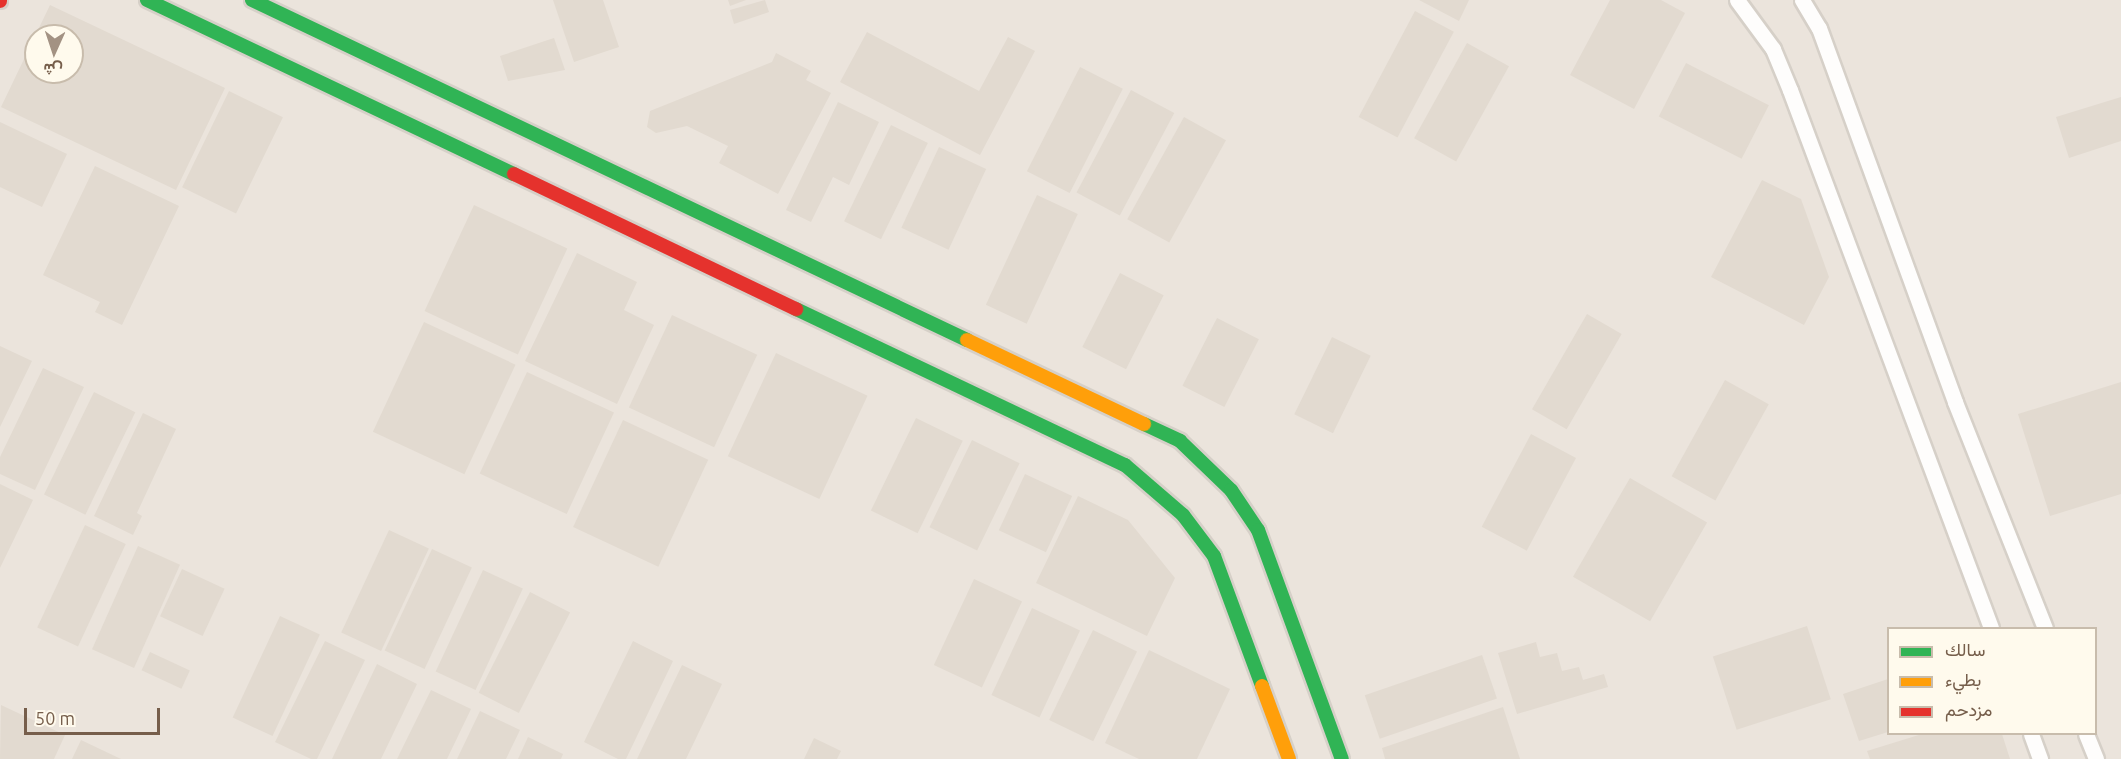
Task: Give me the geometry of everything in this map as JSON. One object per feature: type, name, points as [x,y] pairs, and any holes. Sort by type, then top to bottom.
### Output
[{"type":"street","points":[[147,0],[1125,465],[1171,503],[1214,556],[1289,759]]},
{"type":"street","points":[[252,0],[1180,441],[1226,484],[1258,530],[1342,759]]},
{"type":"street","points":[[1737,0],[1773,50],[1790,90],[1991,627]]},
{"type":"street","points":[[1802,0],[1819,28],[1955,402],[2045,627]]},
{"type":"street","points":[[2031,735],[2040,759]]},
{"type":"street","points":[[2086,735],[2096,759]]},
{"type":"shaded area","points":[[0,0],[2121,0],[2121,759],[0,759]]},
{"type":"building","points":[[553,0],[603,0],[619,47],[574,62]]},
{"type":"building","points":[[728,0],[746,0],[730,6]]},
{"type":"building","points":[[765,0],[769,12],[734,24],[730,10]]},
{"type":"building","points":[[1419,0],[1469,0],[1459,21]]},
{"type":"building","points":[[1610,0],[1661,0],[1685,13],[1634,109],[1570,75]]},
{"type":"building","points":[[50,5],[225,88],[176,190],[1,107],[24,59],[24,84],[84,84],[84,24],[41,24]]},
{"type":"building","points":[[1415,11],[1454,32],[1398,138],[1359,117]]},
{"type":"building","points":[[867,32],[979,91],[1008,37],[1035,51],[980,155],[840,82]]},
{"type":"building","points":[[554,38],[565,70],[508,81],[500,56]]},
{"type":"building","points":[[1467,43],[1509,66],[1456,162],[1414,138]]},
{"type":"building","points":[[776,53],[811,71],[806,80],[831,93],[778,194],[719,163],[728,146],[687,126],[656,133],[647,127],[650,111],[772,62]]},
{"type":"building","points":[[1686,63],[1769,105],[1742,159],[1659,116]]},
{"type":"building","points":[[1080,67],[1123,89],[1070,193],[1027,171]]},
{"type":"building","points":[[1131,90],[1174,113],[1120,215],[1077,192]]},
{"type":"building","points":[[229,91],[283,117],[236,213],[182,187]]},
{"type":"building","points":[[2121,97],[2121,141],[2069,158],[2056,117]]},
{"type":"building","points":[[838,102],[879,122],[849,185],[833,177],[811,222],[786,210]]},
{"type":"building","points":[[1184,117],[1226,140],[1169,243],[1127,219]]},
{"type":"building","points":[[0,122],[67,154],[42,207],[0,187]]},
{"type":"building","points":[[891,125],[928,143],[881,239],[844,221]]},
{"type":"building","points":[[939,147],[986,169],[949,250],[901,228]]},
{"type":"building","points":[[95,166],[179,206],[122,325],[95,312],[100,302],[43,275]]},
{"type":"building","points":[[1762,180],[1801,199],[1829,277],[1804,325],[1711,277]]},
{"type":"building","points":[[1037,195],[1078,214],[1027,324],[986,305]]},
{"type":"building","points":[[474,205],[567,249],[518,355],[425,311]]},
{"type":"building","points":[[577,253],[637,282],[624,310],[654,325],[617,404],[525,361]]},
{"type":"building","points":[[1120,273],[1164,295],[1126,369],[1082,347]]},
{"type":"building","points":[[1587,314],[1622,334],[1567,429],[1532,409]]},
{"type":"building","points":[[672,315],[757,355],[714,447],[629,407]]},
{"type":"building","points":[[1217,318],[1259,339],[1224,407],[1182,386]]},
{"type":"building","points":[[424,322],[516,365],[464,474],[373,432]]},
{"type":"building","points":[[1332,337],[1371,356],[1333,433],[1294,414]]},
{"type":"building","points":[[0,346],[32,361],[0,427]]},
{"type":"building","points":[[776,353],[868,396],[819,499],[728,456]]},
{"type":"building","points":[[43,368],[84,387],[35,490],[0,474],[0,457]]},
{"type":"building","points":[[527,372],[614,413],[567,514],[480,474]]},
{"type":"building","points":[[1725,380],[1769,404],[1715,500],[1672,476]]},
{"type":"building","points":[[2121,382],[2121,494],[2050,516],[2018,414]]},
{"type":"building","points":[[94,392],[135,412],[85,515],[44,494]]},
{"type":"building","points":[[143,413],[176,429],[137,513],[142,516],[133,535],[94,516]]},
{"type":"building","points":[[916,418],[963,441],[918,533],[871,511]]},
{"type":"building","points":[[623,420],[708,460],[658,567],[573,527]]},
{"type":"building","points":[[1531,434],[1576,458],[1527,551],[1482,527]]},
{"type":"building","points":[[972,440],[1020,463],[977,550],[929,527]]},
{"type":"building","points":[[1025,474],[1072,496],[1046,552],[999,530]]},
{"type":"building","points":[[1630,478],[1707,522],[1650,621],[1573,577]]},
{"type":"building","points":[[0,484],[33,500],[0,568]]},
{"type":"building","points":[[1078,496],[1128,520],[1175,578],[1147,636],[1036,583]]},
{"type":"building","points":[[85,525],[126,544],[78,646],[37,627]]},
{"type":"building","points":[[389,530],[429,549],[381,651],[341,632]]},
{"type":"building","points":[[138,546],[180,565],[134,668],[92,649]]},
{"type":"building","points":[[432,549],[472,568],[425,669],[385,651]]},
{"type":"building","points":[[182,569],[225,589],[203,636],[160,616]]},
{"type":"building","points":[[483,570],[523,589],[476,690],[436,672]]},
{"type":"building","points":[[974,579],[1022,601],[982,687],[934,665]]},
{"type":"building","points":[[530,592],[570,612],[519,713],[479,693]]},
{"type":"building","points":[[1032,608],[1080,630],[1039,717],[991,695]]},
{"type":"building","points":[[280,616],[320,635],[273,736],[233,718]]},
{"type":"building","points":[[1807,626],[1831,699],[1737,730],[1713,657]]},
{"type":"building","points":[[1093,630],[1137,651],[1093,741],[1049,720]]},
{"type":"building","points":[[325,641],[365,660],[317,759],[311,759],[275,742]]},
{"type":"building","points":[[633,641],[673,661],[626,759],[618,759],[584,742]]},
{"type":"building","points":[[1536,642],[1540,657],[1557,653],[1562,671],[1579,667],[1583,680],[1604,674],[1608,687],[1517,714],[1498,653]]},
{"type":"building","points":[[1149,650],[1230,689],[1197,759],[1139,759],[1105,743]]},
{"type":"building","points":[[150,652],[190,671],[181,689],[142,670]]},
{"type":"building","points":[[1482,655],[1497,698],[1380,739],[1365,695]]},
{"type":"building","points":[[377,664],[417,684],[381,759],[332,759]]},
{"type":"building","points":[[682,665],[722,684],[686,759],[637,759]]},
{"type":"building","points":[[1887,679],[1887,732],[1859,741],[1843,694]]},
{"type":"building","points":[[431,690],[471,709],[447,759],[397,759]]},
{"type":"building","points":[[1,705],[65,735],[54,759],[0,759]]},
{"type":"building","points":[[1503,707],[1520,759],[1385,759],[1382,748]]},
{"type":"building","points":[[480,711],[520,730],[506,759],[457,759]]},
{"type":"building","points":[[1919,735],[2002,735],[2010,759],[1870,759],[1867,751]]},
{"type":"building","points":[[528,737],[563,754],[561,759],[518,759]]},
{"type":"building","points":[[814,738],[841,751],[837,759],[804,759]]},
{"type":"building","points":[[81,740],[121,759],[72,759]]},
{"type":"traffic: fast","points":[[147,0],[514,174]]},
{"type":"traffic: fast","points":[[252,0],[967,340]]},
{"type":"traffic: fast","points":[[796,309],[1125,465],[1183,515],[1214,556],[1262,686]]},
{"type":"traffic: fast","points":[[1144,424],[1180,441],[1231,490],[1258,530],[1342,759]]},
{"type":"traffic: slow","points":[[967,340],[1144,424]]},
{"type":"traffic: slow","points":[[1262,686],[1289,759]]},
{"type":"traffic: jam","points":[[514,174],[796,309]]}]
